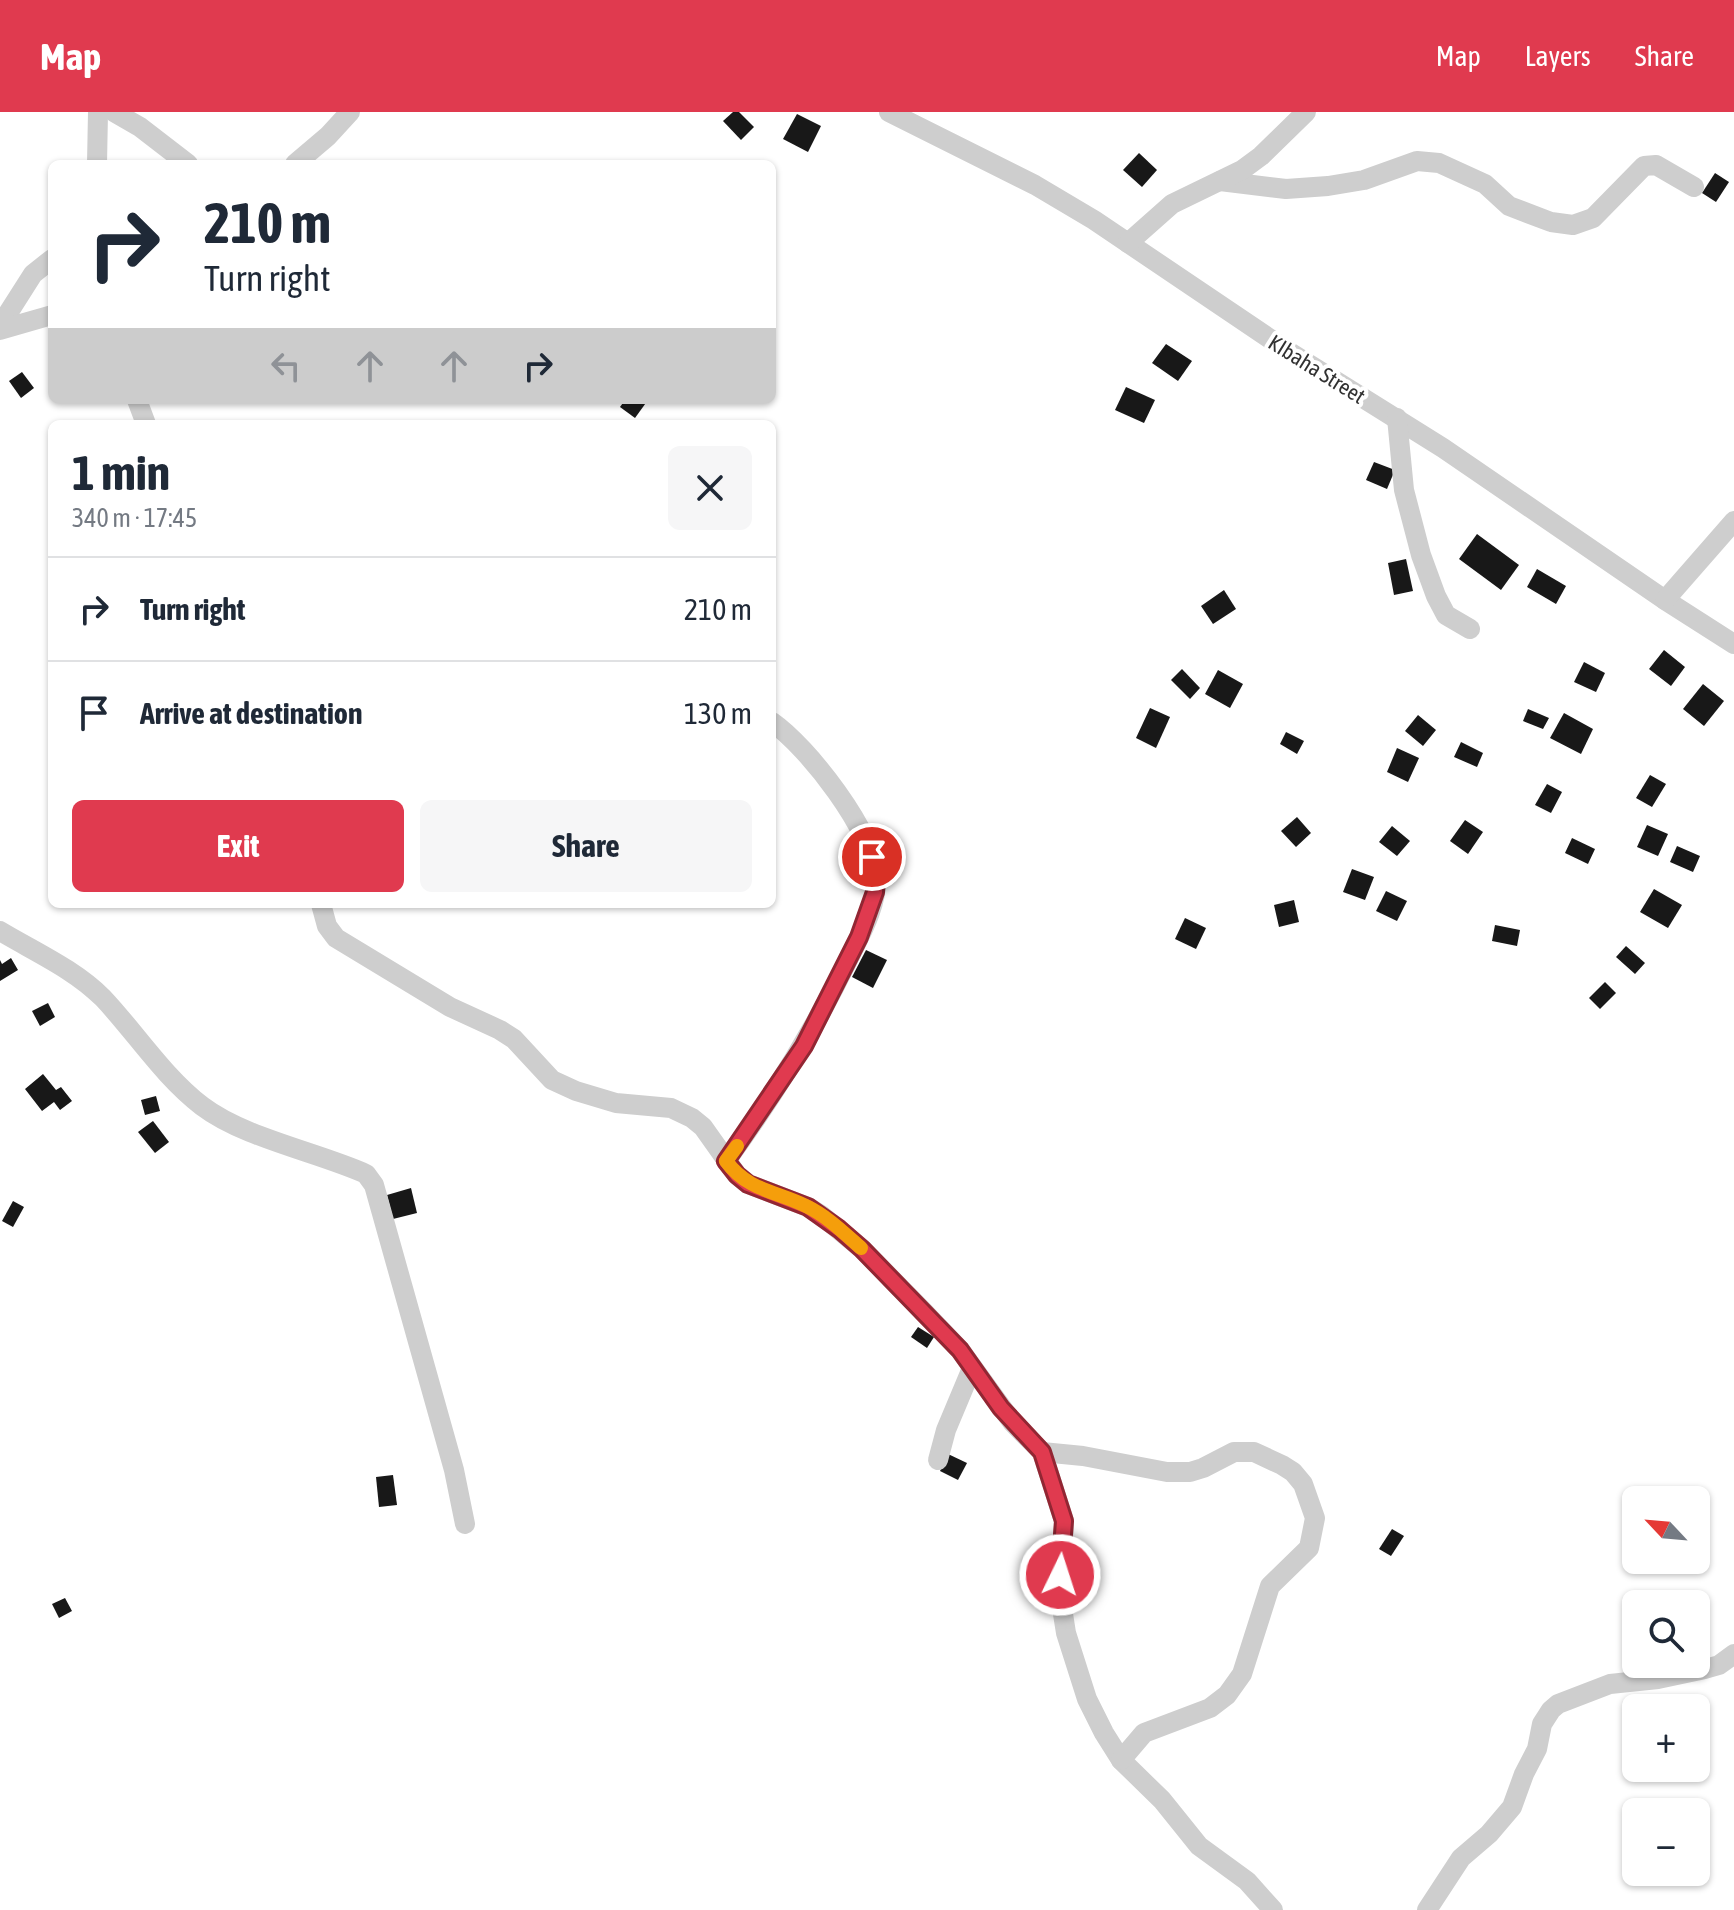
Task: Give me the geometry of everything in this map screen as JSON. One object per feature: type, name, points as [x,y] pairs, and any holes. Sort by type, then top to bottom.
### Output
[{"type":"street","points":[[97,160],[98,112]]},
{"type":"street","points":[[114,112],[140,127],[183,160]]},
{"type":"street","points":[[300,160],[350,112]]},
{"type":"street","name":"KIbaha Street","points":[[889,112],[1035,185],[1128,243],[1239,320],[1397,418],[1734,644]]},
{"type":"street","points":[[1128,243],[1172,204],[1242,170],[1306,112]]},
{"type":"street","points":[[1220,181],[1286,189],[1328,186],[1364,180],[1417,161],[1439,163],[1485,184],[1509,206],[1551,222],[1573,225],[1593,218],[1644,166],[1656,165],[1694,187]]},
{"type":"street","points":[[0,328],[34,272],[48,262]]},
{"type":"street","points":[[0,328],[48,316]]},
{"type":"street","points":[[1397,418],[1404,490],[1421,555],[1446,615],[1470,629]]},
{"type":"street","points":[[1665,600],[1734,521]]},
{"type":"street","points":[[726,1161],[804,1046],[859,937],[875,892],[872,857],[861,832],[808,754],[776,725]]},
{"type":"street","points":[[322,908],[327,926],[336,938],[450,1007],[514,1039],[552,1080],[616,1103],[671,1108],[692,1118],[703,1127],[737,1175],[748,1184],[808,1207],[839,1229],[924,1312],[960,1350],[1007,1416],[1042,1452],[1064,1521],[1060,1595],[1066,1633],[1087,1699],[1121,1760],[1162,1800],[1199,1846],[1247,1881],[1273,1910]]},
{"type":"street","points":[[0,931],[85,982],[102,997],[168,1075],[204,1108],[241,1128],[366,1174],[374,1185],[454,1470],[465,1524]]},
{"type":"street","points":[[938,1460],[946,1430],[972,1368]]},
{"type":"street","points":[[1042,1452],[1083,1456],[1167,1472],[1190,1472],[1234,1452],[1254,1452],[1293,1472],[1303,1484],[1315,1518],[1309,1548],[1270,1586],[1242,1674],[1227,1695],[1210,1708],[1144,1733],[1121,1760]]},
{"type":"street","points":[[1427,1910],[1461,1858],[1489,1834],[1512,1807],[1537,1749],[1542,1724],[1558,1704],[1610,1684],[1658,1679],[1705,1669],[1719,1665],[1734,1654]]},
{"type":"building","points":[[733,112],[739,112],[754,127],[741,140],[723,121]]},
{"type":"building","points":[[797,114],[821,126],[808,152],[783,139]]},
{"type":"building","points":[[1139,153],[1157,170],[1142,187],[1123,170]]},
{"type":"building","points":[[1715,173],[1729,182],[1716,202],[1702,193]]},
{"type":"building","points":[[1166,344],[1192,361],[1178,381],[1152,363]]},
{"type":"building","points":[[22,372],[34,388],[21,398],[9,381]]},
{"type":"building","points":[[1126,387],[1155,400],[1144,423],[1115,410]]},
{"type":"building","points":[[622,404],[645,404],[635,418],[620,407]]},
{"type":"building","points":[[1374,462],[1395,470],[1387,489],[1366,480]]},
{"type":"building","points":[[1477,534],[1519,565],[1501,590],[1459,559]]},
{"type":"building","points":[[1406,559],[1413,591],[1394,595],[1388,563]]},
{"type":"building","points":[[1537,569],[1566,586],[1556,604],[1527,587]]},
{"type":"building","points":[[1224,590],[1236,609],[1213,624],[1201,606]]},
{"type":"building","points":[[1664,650],[1685,667],[1671,686],[1649,669]]},
{"type":"building","points":[[1584,662],[1605,673],[1596,692],[1574,682]]},
{"type":"building","points":[[1182,669],[1200,688],[1190,699],[1171,680]]},
{"type":"building","points":[[1218,670],[1243,684],[1230,708],[1205,694]]},
{"type":"building","points":[[1703,684],[1724,701],[1704,726],[1683,709]]},
{"type":"building","points":[[1150,708],[1170,717],[1156,748],[1136,738]]},
{"type":"building","points":[[1528,709],[1549,718],[1543,729],[1523,721]]},
{"type":"building","points":[[1564,713],[1593,729],[1581,754],[1550,738]]},
{"type":"building","points":[[1418,715],[1436,730],[1423,746],[1405,731]]},
{"type":"building","points":[[1286,732],[1304,741],[1297,754],[1280,744]]},
{"type":"building","points":[[1461,742],[1483,753],[1477,767],[1454,757]]},
{"type":"building","points":[[1397,748],[1419,758],[1408,782],[1387,772]]},
{"type":"building","points":[[1650,775],[1666,784],[1652,807],[1636,798]]},
{"type":"building","points":[[1547,784],[1562,792],[1551,813],[1535,805]]},
{"type":"building","points":[[1297,817],[1311,833],[1296,847],[1281,831]]},
{"type":"building","points":[[1465,820],[1483,832],[1468,854],[1450,841]]},
{"type":"building","points":[[1647,825],[1668,834],[1658,856],[1637,847]]},
{"type":"building","points":[[1392,826],[1410,841],[1397,856],[1379,842]]},
{"type":"building","points":[[1572,838],[1595,849],[1588,864],[1565,853]]},
{"type":"building","points":[[1677,846],[1700,856],[1693,872],[1670,862]]},
{"type":"building","points":[[1352,869],[1374,877],[1365,900],[1343,892]]},
{"type":"building","points":[[1654,889],[1682,905],[1668,928],[1640,912]]},
{"type":"building","points":[[1386,891],[1407,901],[1397,921],[1376,911]]},
{"type":"building","points":[[1294,900],[1299,922],[1279,927],[1274,905]]},
{"type":"building","points":[[1185,918],[1206,928],[1196,949],[1175,939]]},
{"type":"building","points":[[1495,925],[1520,930],[1517,946],[1492,941]]},
{"type":"building","points":[[1626,946],[1645,963],[1635,974],[1616,957]]},
{"type":"building","points":[[866,950],[887,960],[873,988],[852,977]]},
{"type":"building","points":[[11,958],[18,970],[0,981],[0,960],[2,964]]},
{"type":"building","points":[[1605,982],[1616,993],[1600,1009],[1589,998]]},
{"type":"building","points":[[48,1003],[55,1017],[40,1026],[32,1011]]},
{"type":"building","points":[[43,1074],[56,1090],[61,1087],[72,1101],[60,1110],[54,1102],[42,1111],[25,1089]]},
{"type":"building","points":[[156,1096],[160,1111],[145,1115],[141,1100]]},
{"type":"building","points":[[153,1121],[169,1142],[155,1153],[138,1132]]},
{"type":"building","points":[[411,1188],[417,1213],[393,1219],[387,1195]]},
{"type":"building","points":[[13,1201],[24,1207],[13,1227],[2,1221]]},
{"type":"building","points":[[918,1327],[934,1337],[927,1348],[911,1337]]},
{"type":"building","points":[[948,1454],[967,1463],[958,1480],[940,1471]]},
{"type":"building","points":[[393,1475],[397,1505],[379,1507],[376,1477]]},
{"type":"building","points":[[1392,1529],[1404,1536],[1391,1556],[1379,1549]]},
{"type":"building","points":[[65,1598],[72,1611],[59,1618],[52,1604]]},
{"type":"slow traffic","points":[[737,1146],[726,1161],[737,1175],[748,1184],[808,1207],[861,1248]]},
{"type":"route","points":[[872,857],[875,892],[859,937],[804,1046],[780,1086],[726,1161],[748,1184],[808,1207],[839,1229],[960,1350],[1001,1408],[1042,1452],[1064,1521],[1060,1575]]}]
